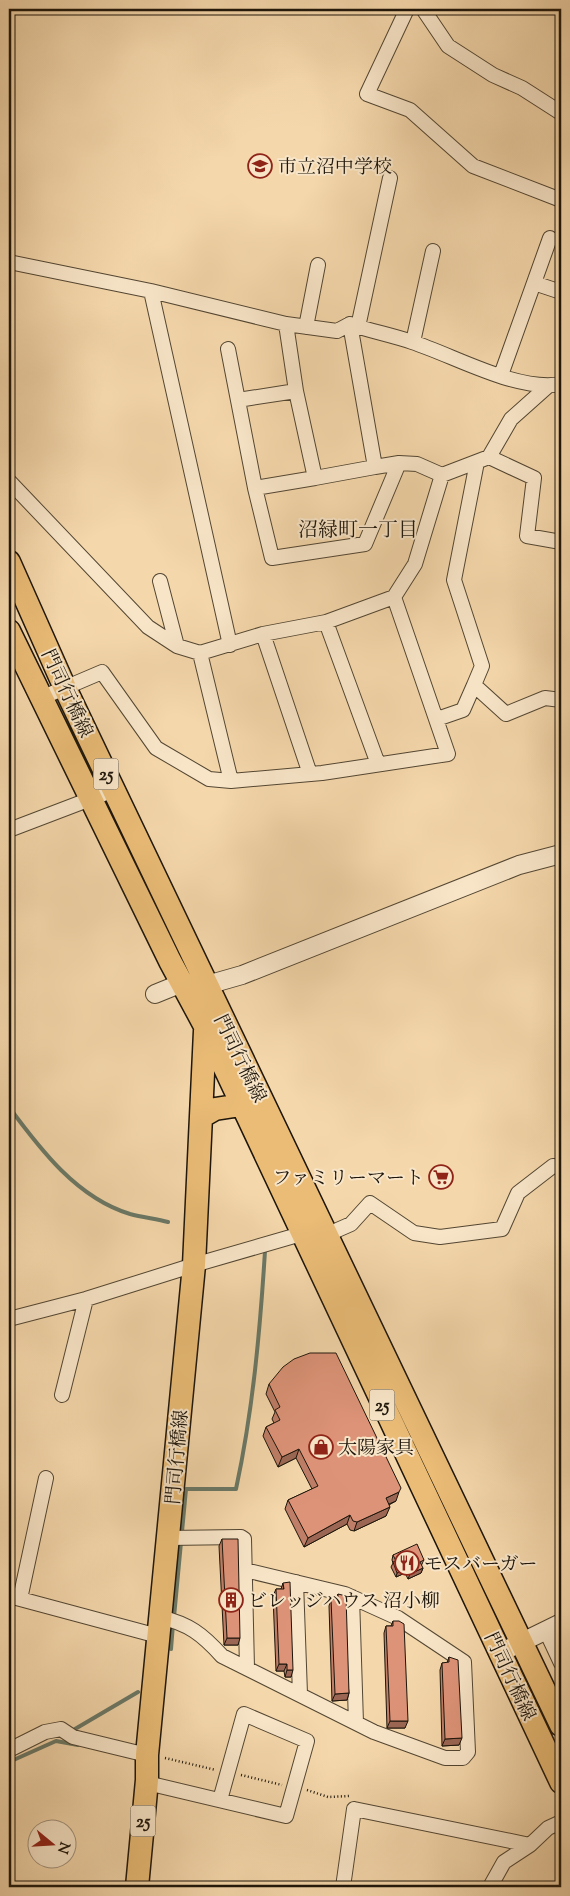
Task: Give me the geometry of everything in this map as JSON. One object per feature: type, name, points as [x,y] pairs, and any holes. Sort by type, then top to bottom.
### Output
[{"type":"main road","name":"門司行橋線","points":[[12,574],[206,985],[561,1725]]},
{"type":"main road","name":"門司行橋線","points":[[9,631],[90,800],[205,1026],[301,1234],[561,1782]]},
{"type":"main road","name":"門司行橋線","points":[[137,1887],[147,1783],[152,1756],[177,1538],[194,1265],[206,985]]},
{"type":"main road","points":[[201,1117],[215,1109],[241,1105]]},
{"type":"street","points":[[406,9],[367,94],[410,110],[473,166],[561,200]]},
{"type":"street","points":[[423,9],[448,46],[493,75],[522,88],[561,113]]},
{"type":"street","points":[[375,466],[354,325],[390,178]]},
{"type":"street","points":[[501,375],[550,238]]},
{"type":"street","points":[[413,342],[433,251]]},
{"type":"street","points":[[9,262],[151,291],[286,324],[337,330],[354,325],[413,342],[526,384],[554,385]]},
{"type":"street","points":[[306,327],[318,265]]},
{"type":"street","points":[[534,282],[561,292]]},
{"type":"street","points":[[151,291],[230,645]]},
{"type":"street","points":[[286,324],[296,391],[315,478]]},
{"type":"street","points":[[228,350],[255,488],[272,558],[365,544],[399,463]]},
{"type":"street","points":[[437,719],[463,710],[482,666],[454,580],[483,459],[511,418],[554,385]]},
{"type":"street","points":[[238,400],[296,391]]},
{"type":"street","points":[[255,488],[399,463],[416,464],[442,475],[483,459],[534,478],[527,536],[561,542]]},
{"type":"street","points":[[9,481],[148,627],[177,646],[200,653],[263,634],[326,622],[394,597],[415,564],[442,475]]},
{"type":"street","points":[[160,581],[177,646]]},
{"type":"street","points":[[41,698],[102,672],[156,748],[209,779],[231,781],[310,774],[448,754],[394,597]]},
{"type":"street","points":[[326,622],[378,764]]},
{"type":"street","points":[[263,634],[310,774]]},
{"type":"street","points":[[200,653],[231,781]]},
{"type":"street","points":[[474,685],[506,714],[544,698],[561,700]]},
{"type":"street","points":[[9,830],[114,790]]},
{"type":"street","points":[[155,994],[182,983],[206,985],[242,975],[519,865],[561,854]]},
{"type":"street","points":[[9,1319],[86,1299],[301,1234],[324,1231],[351,1224],[370,1203],[414,1233],[440,1237],[502,1229],[518,1193],[554,1166],[561,1167]]},
{"type":"street","points":[[62,1395],[86,1299]]},
{"type":"street","points":[[46,1478],[14,1598],[167,1623],[205,1637],[222,1656],[382,1735],[445,1758],[463,1758],[468,1752],[464,1662],[398,1618],[352,1598],[244,1570]]},
{"type":"street","points":[[177,1538],[241,1537],[244,1539],[247,1668]]},
{"type":"street","points":[[296,1582],[300,1694]]},
{"type":"street","points":[[352,1598],[356,1722]]},
{"type":"street","points":[[500,1653],[554,1627],[561,1663]]},
{"type":"street","points":[[147,1783],[286,1816],[307,1741],[244,1714],[220,1800]]},
{"type":"street","points":[[9,1750],[45,1732],[61,1729],[73,1737],[152,1756]]},
{"type":"street","points":[[343,1887],[354,1809],[530,1845]]},
{"type":"street","points":[[490,1887],[504,1862],[530,1845],[548,1828],[561,1822]]},
{"type":"path","points":[[152,1756],[227,1772],[328,1798],[343,1795],[355,1797]]},
{"type":"building","name":"太陽家具","points":[[310,1353],[336,1353],[401,1488],[399,1492],[386,1498],[390,1507],[357,1522],[353,1521],[350,1515],[308,1538],[288,1500],[318,1486],[299,1449],[282,1457],[266,1427],[280,1420],[275,1410],[280,1407],[269,1384],[283,1367],[294,1359]]},
{"type":"building","name":"ビレッジハウス 沼小柳","points":[[222,1539],[238,1539],[240,1638],[227,1638]]},
{"type":"building","name":"モスバーガー","points":[[417,1544],[424,1560],[420,1562],[423,1568],[410,1574],[407,1568],[397,1573],[393,1562],[396,1561],[393,1555]]},
{"type":"building","name":"ビレッジハウス 沼小柳","points":[[290,1582],[293,1670],[287,1670],[287,1664],[279,1664],[276,1589],[284,1589],[283,1583]]},
{"type":"building","name":"ビレッジハウス 沼小柳","points":[[338,1594],[346,1596],[349,1693],[335,1694],[331,1599],[338,1599]]},
{"type":"building","name":"ビレッジハウス 沼小柳","points":[[393,1621],[399,1621],[404,1624],[408,1721],[390,1721],[386,1626],[393,1626]]},
{"type":"building","name":"ビレッジハウス 沼小柳","points":[[449,1657],[458,1660],[462,1738],[445,1739],[442,1663],[449,1662]]},
{"type":"waterway","points":[[9,1107],[61,1170],[93,1196],[111,1207],[130,1214],[168,1222]]},
{"type":"waterway","points":[[174,1617],[186,1489],[236,1489],[247,1430],[255,1370],[265,1251]]},
{"type":"waterway","points":[[171,1649],[173,1624]]},
{"type":"waterway","points":[[75,1729],[138,1692]]},
{"type":"waterway","points":[[9,1762],[56,1741],[78,1745]]},
{"type":"place","name":"市立沼中学校","points":[[260,166]]},
{"type":"place","name":"ファミリーマート","points":[[441,1177]]},
{"type":"place","name":"太陽家具","points":[[321,1447]]},
{"type":"place","name":"モスバーガー","points":[[407,1563]]},
{"type":"place","name":"ビレッジハウス 沼小柳","points":[[231,1600]]},
{"type":"district","name":"沼緑町一丁目","points":[[358,529]]}]
